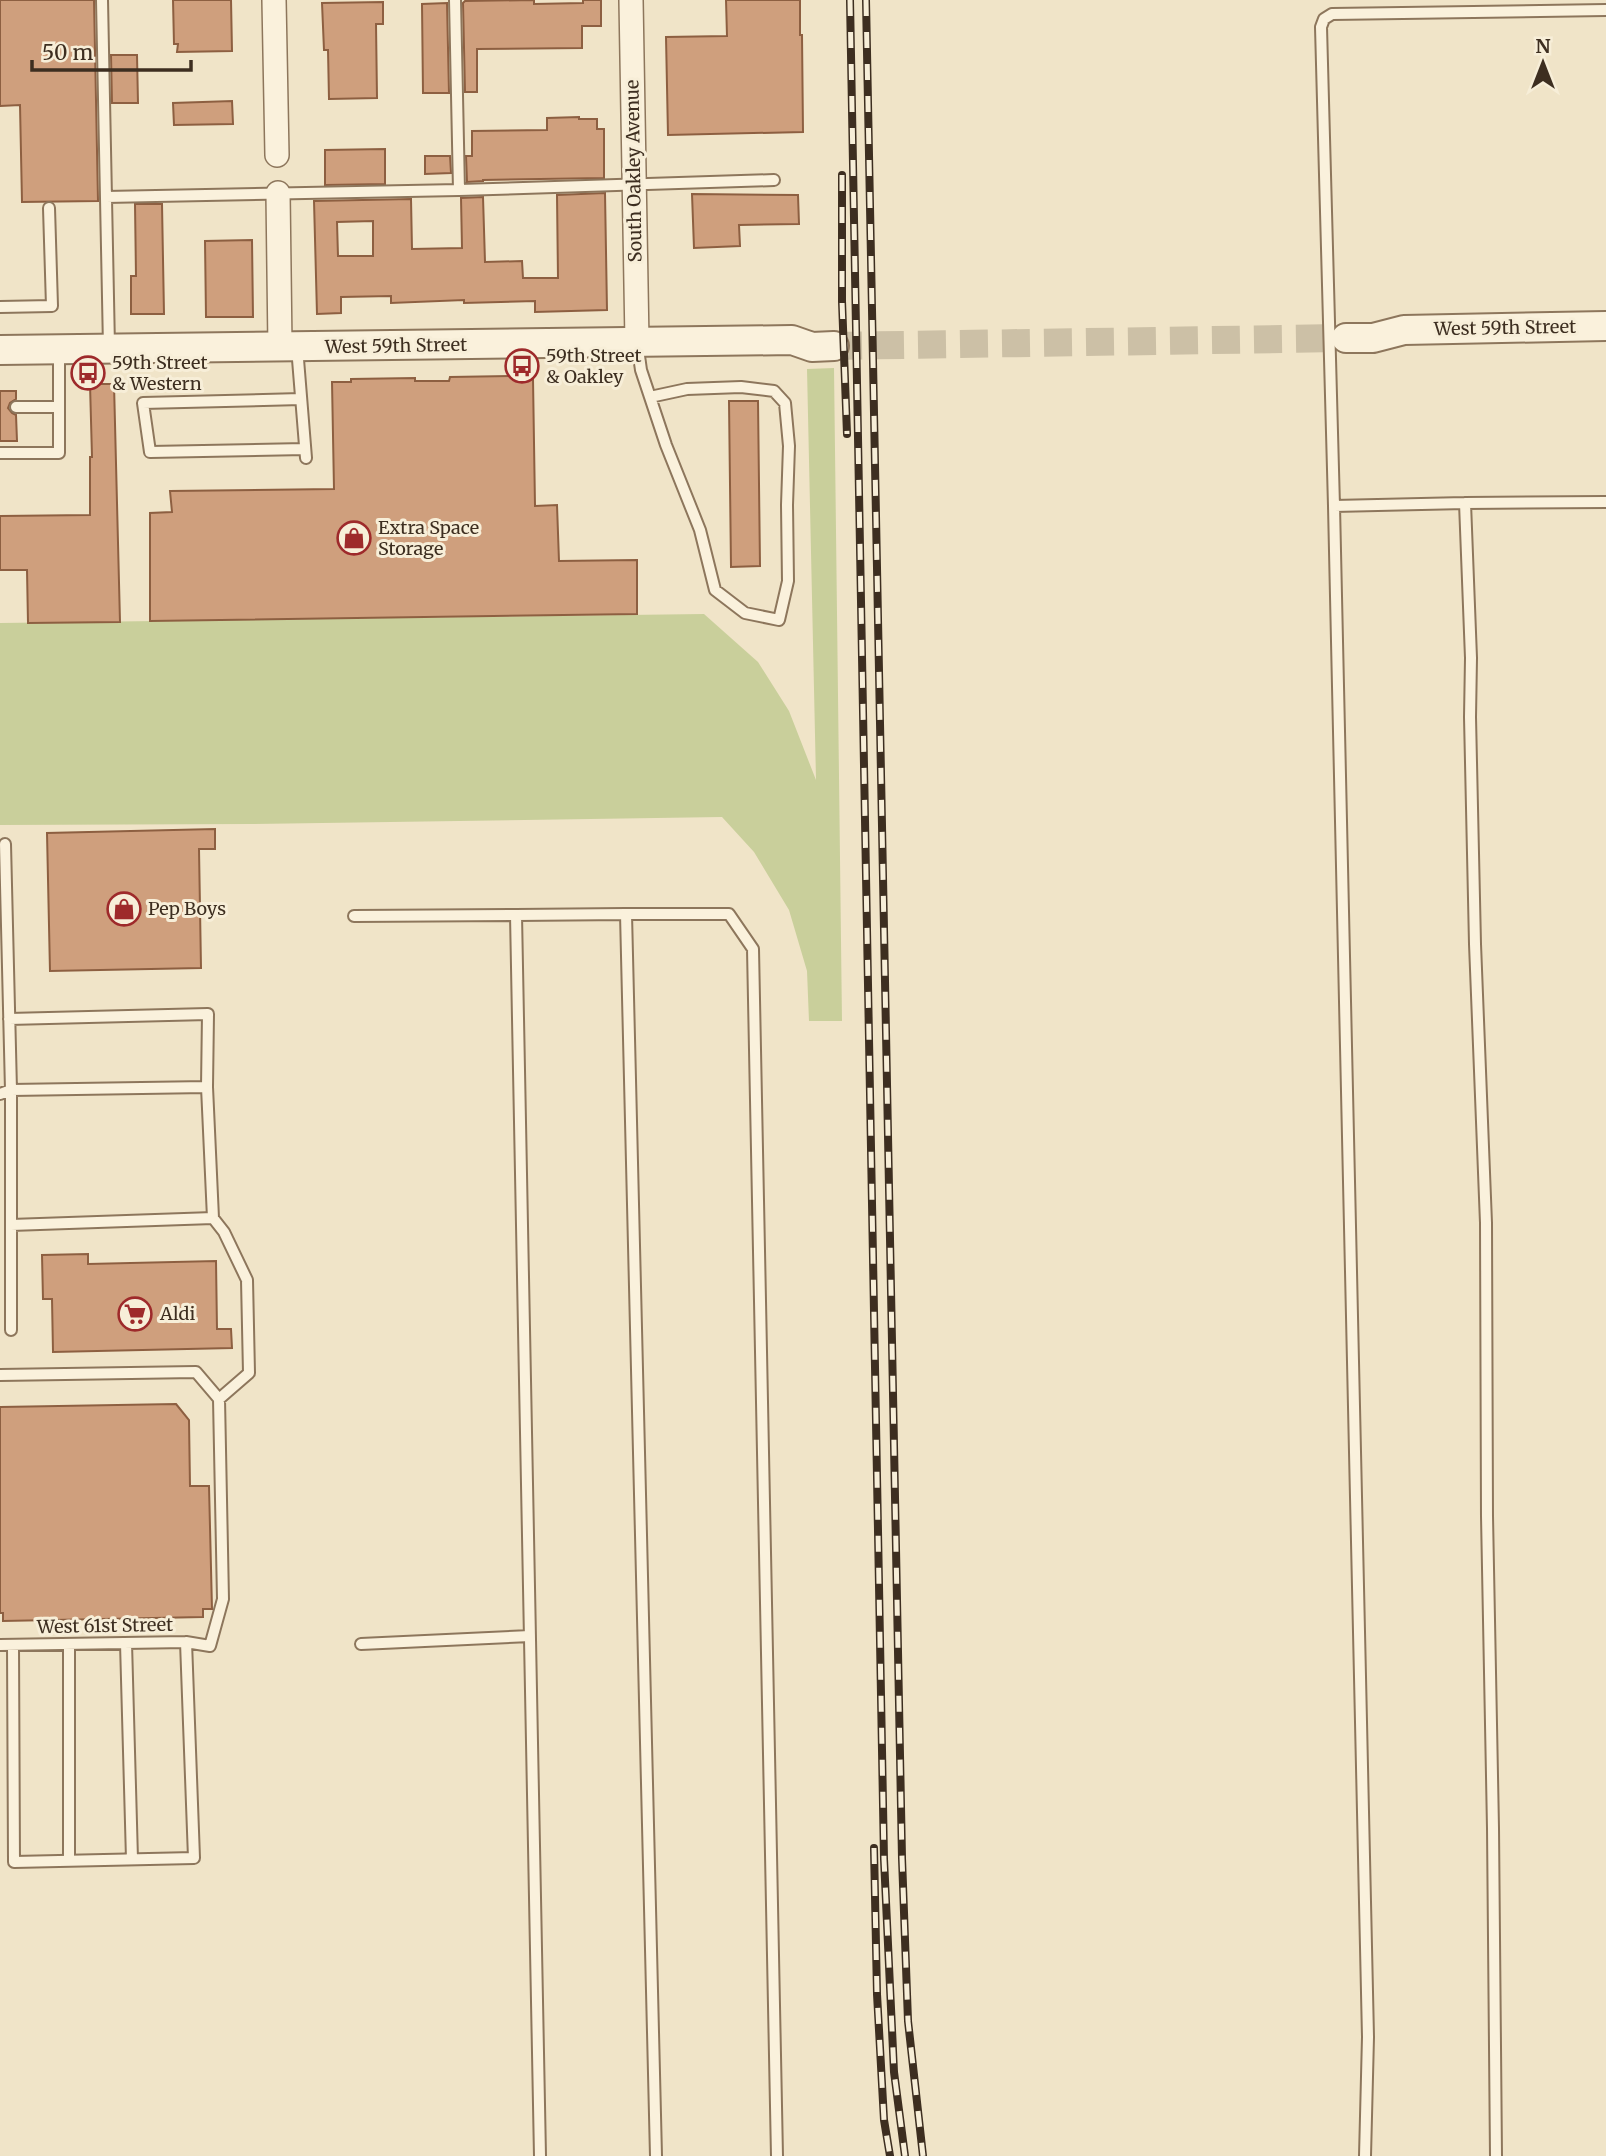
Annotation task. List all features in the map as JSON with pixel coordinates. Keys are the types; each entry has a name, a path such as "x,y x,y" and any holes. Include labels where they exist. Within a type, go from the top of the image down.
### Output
{"street":[{"path":"274,0 277,155"},
{"name":"South Oakley Avenue","path":"631,0 637,342"},
{"path":"278,193 289,347"},
{"name":"West 59th Street","path":"1345,331 1373,338 1404,330 1606,326"},
{"name":"West 59th Street","path":"0,350 792,340 812,347 833,339"}],"lane":[{"path":"102,0 110,349"},
{"path":"455,0 458,190"},
{"path":"1365,2156 1368,2023 1321,27 1324,19 1332,14 1606,10"},
{"path":"106,197 774,180"},
{"path":"0,307 52,306 49,208"},
{"path":"637,342 641,370 650,397 666,445 700,530 715,590 745,613 779,620 788,581 789,446 785,403 774,391 741,387 687,389 650,397"},
{"path":"289,347 301,399 305,454 150,452 143,403 301,399"},
{"path":"0,453 59,453 59,350"},
{"path":"16,407 59,407"},
{"path":"1334,506 1606,502"},
{"path":"1465,503 1471,658 1475,944 1486,1223 1487,1516 1496,2156"},
{"path":"5,844 11,1330"},
{"path":"626,914 656,2156"},
{"path":"354,916 729,914 753,948 777,2156"},
{"path":"516,915 540,2156"},
{"path":"0,1375 196,1372 219,1399 249,1373 247,1280 224,1232 213,1218 207,1087 208,1014 9,1019"},
{"path":"0,1084 6,1092"},
{"path":"6,1092 207,1087"},
{"path":"11,1225 213,1218"},
{"name":"West 61st Street","path":"0,1645 186,1642 210,1646 223,1599 219,1399"},
{"path":"361,1644 530,1636"},
{"path":"13,1645 14,1862 194,1858 186,1642"},
{"path":"126,1643 132,1859"},
{"path":"69,1644 69,1860"}],"green space":[{"path":"834,368 842,1021 809,1021 807,971 789,910 754,852 722,817 0,825 0,623 704,614 758,662 789,711 816,780 807,369"}],"building":[{"path":"0,0 94,0 98,201 22,202 20,105 0,106"},
{"path":"173,0 231,0 232,51 177,52 178,44 174,44"},
{"path":"534,0 534,4 601,0 601,26 582,26 582,48 477,49 477,92 465,92 463,3"},
{"path":"726,0 800,0 803,132 668,135 666,37 727,36"},
{"path":"383,2 383,24 376,24 377,98 329,99 328,50 324,50 322,3"},
{"path":"447,3 449,93 423,93 422,4"},
{"path":"111,55 137,55 138,103 112,103"},
{"path":"232,101 233,124 174,125 173,103"},
{"path":"547,118 597,119 597,129 604,129 604,178 467,182 466,156 472,156 472,131 547,130"},
{"path":"385,149 385,184 325,185 325,150"},
{"path":"425,156 450,156 451,173 425,174"},
{"path":"605,193 607,310 535,312 535,301 391,303 391,296 341,297 341,313 317,314 314,201 411,199 412,249 462,248 461,198 483,197 485,262 522,261 523,278 558,278 557,195","holes":["373,221 373,256 338,256 337,222"]},
{"path":"692,194 798,195 799,224 739,225 740,246 694,248"},
{"path":"135,204 162,204 164,314 131,314 131,276 136,276"},
{"path":"252,240 253,317 206,317 205,241"},
{"name":"Extra Space Storage","path":"515,376 515,379 533,379 535,506 557,505 559,561 637,560 637,614 150,621 150,513 172,512 170,491 334,489 332,382 415,378 415,381 449,381 450,377"},
{"path":"90,384 114,384 120,622 28,623 27,570 0,570 0,516 90,515"},
{"path":"0,391 16,391 16,399 8,408 16,415 17,441 0,441"},
{"path":"729,401 758,401 760,566 731,567"},
{"name":"Pep Boys","path":"215,829 215,849 199,849 201,968 50,971 47,833"},
{"name":"Aldi","path":"88,1254 88,1264 216,1261 217,1329 231,1329 232,1348 53,1352 52,1299 43,1299 42,1255"},
{"path":"176,1404 189,1420 190,1486 209,1486 212,1609 203,1609 203,1617 3,1621 3,1613 0,1613 0,1407"}],"tunnel":[{"path":"834,346 1346,338"}],"railway":[{"path":"850,0 884,1859 894,2072 905,2156"},
{"path":"866,0 902,1858 908,2021 923,2156"},
{"path":"842,175 842,301 847,434"},
{"path":"874,1848 877,1994 884,2120 890,2156"}],"place":[{"name":"59th Street & Oakley","path":"522,366"},
{"name":"59th Street & Western","path":"88,373"},
{"name":"Extra Space Storage","path":"354,538"},
{"name":"Pep Boys","path":"124,909"},
{"name":"Aldi","path":"135,1314"}]}
